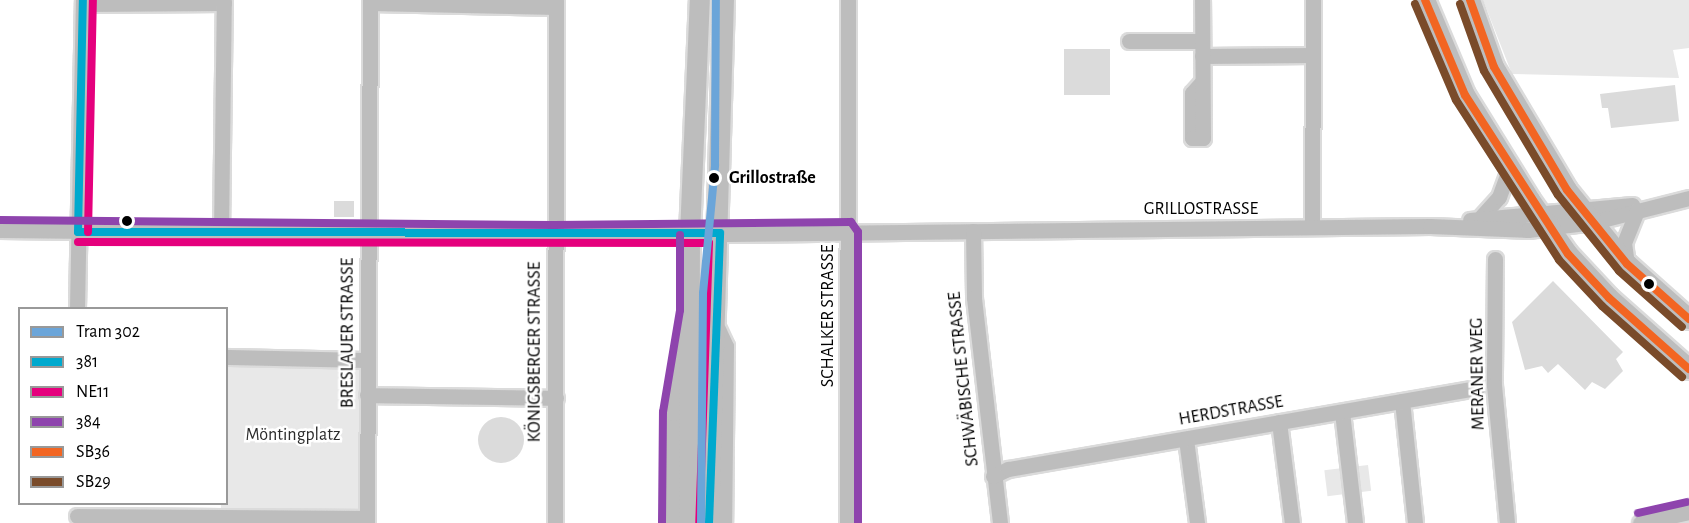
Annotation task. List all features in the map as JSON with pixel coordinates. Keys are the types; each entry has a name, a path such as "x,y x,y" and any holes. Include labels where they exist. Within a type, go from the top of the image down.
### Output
{"main road":[{"path":"689,523 690,235 700,0"},
{"path":"710,523 711,392 718,329 724,0"},
{"path":"1425,0 1465,95 1509,170 1546,222 1609,298 1689,369"},
{"path":"1470,0 1494,66 1546,160 1627,264 1689,319"}],"street":[{"name":"SCHALKER STRASSE","path":"847,523 848,0"},
{"path":"1201,83 1202,0"},
{"path":"1312,227 1313,0"},
{"path":"77,307 83,2 224,1 221,233"},
{"path":"370,1 556,3"},
{"name":"BRESLAUER STRASSE","path":"367,520 370,1"},
{"name":"KÖNIGSBERGER STRASSE","path":"555,523 556,3"},
{"path":"1129,41 1202,49 1313,55"},
{"path":"1480,218 1499,197 1509,170"},
{"name":"GRILLOSTRASSE","path":"0,230 554,236 1430,226 1546,222 1683,200"},
{"name":"GRILLOSTRASSE","path":"1588,216 1637,211 1683,200"},
{"path":"1627,264 1624,243 1637,211"},
{"name":"GRILLOSTRASSE","path":"1430,226 1480,218 1546,222"},
{"name":"SCHWÄBISCHE STRASSE","path":"973,231 974,298 1000,523"},
{"name":"MERANER WEG","path":"1495,259 1494,385 1504,522"},
{"path":"672,523 673,413 691,311"},
{"path":"718,329 726,346 724,523"},
{"path":"228,357 368,360"},
{"name":"HERDSTRASSE","path":"993,476 1008,469 1477,388"},
{"path":"367,395 556,398"},
{"path":"1402,401 1415,523"},
{"path":"1342,412 1355,523"},
{"path":"1279,422 1292,523"},
{"path":"1186,439 1197,523"},
{"path":"78,514 214,510 367,520"},
{"path":"1640,523 1689,512"}],"green space":[{"path":"1483,0 1689,0 1689,48 1673,50 1679,78 1512,74"},
{"name":"Möntingplatz","path":"228,365 360,366 361,512 221,511 221,505 228,505"},
{"path":"1368,465 1371,491 1327,496 1324,470"}],"building":[{"path":"1064,49 1110,49 1110,95 1064,95"},
{"path":"1675,85 1679,121 1611,128 1608,108 1602,108 1600,94"},
{"path":"334,201 354,201 354,217 334,217"},
{"path":"1553,281 1623,352 1616,359 1623,371 1605,389 1592,382 1585,390 1558,364 1548,373 1542,366 1525,370 1512,322"},
{"path":"501,417 517,424 524,440 517,456 501,463 485,456 478,440 485,424"}],"tram line":[{"name":"302","path":"701,523 703,293 715,165 716,0"}],"transit line":[{"name":"381","path":"78,232 83,0"},
{"name":"NE11","path":"88,232 93,0"},
{"name":"SB36","path":"1425,0 1465,95 1568,254 1609,298 1689,369"},
{"name":"SB36","path":"1470,0 1494,67 1567,190 1627,264 1689,319"},
{"name":"SB29","path":"1415,4 1456,100 1559,260 1602,306 1682,377"},
{"name":"SB29","path":"1460,4 1484,71 1558,195 1619,271 1682,327"},
{"name":"384","path":"0,220 554,225 851,222 858,232 858,523"},
{"name":"381","path":"78,232 720,233"},
{"name":"381","path":"709,523 720,233"},
{"name":"384","path":"662,523 663,412 680,310 680,235"},
{"name":"NE11","path":"78,242 709,243 699,523"},
{"name":"384","path":"1638,513 1687,502"}],"place":[{"name":"Grillostraße","path":"714,178"}]}
